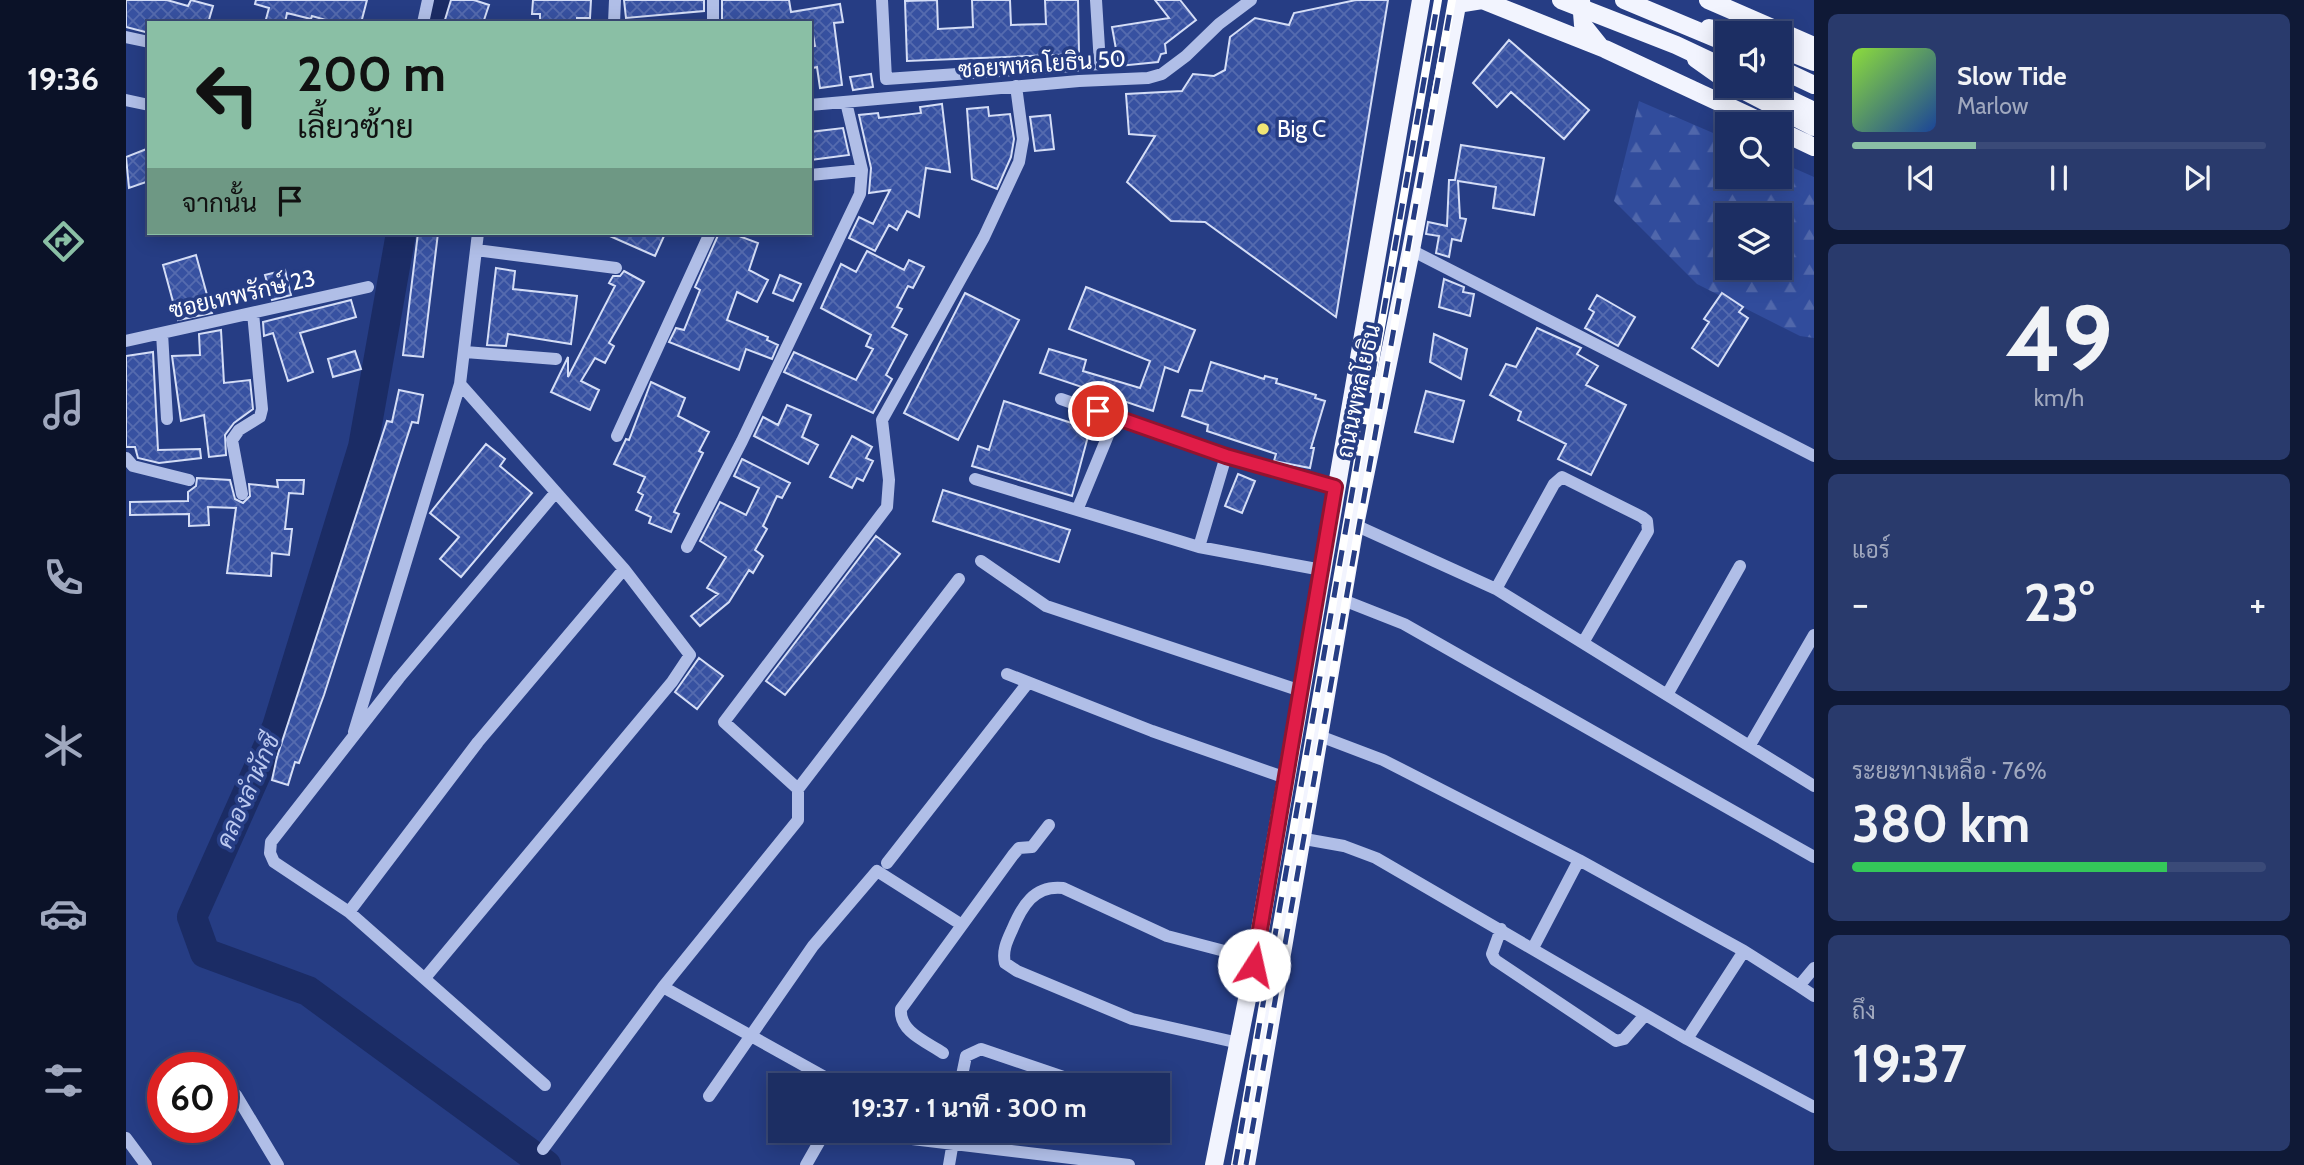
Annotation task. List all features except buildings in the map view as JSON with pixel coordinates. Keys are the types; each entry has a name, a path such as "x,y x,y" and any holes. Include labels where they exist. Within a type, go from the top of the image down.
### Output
{"main road":[{"name":"ถนนพหลโยธิน","path":"1214,1165 1254,962 1421,0"},
{"path":"1562,0 1715,63"},
{"path":"1581,0 1583,25 1590,37 1605,49"},
{"path":"1624,0 1685,23 1715,38"},
{"path":"1708,0 1814,46"},
{"path":"1457,2 1482,1 1605,49 1740,112"},
{"name":"ถนนพหลโยธิน","path":"1246,1165 1299,838 1355,525 1411,250 1457,2"},
{"path":"1752,18 1757,21"},
{"path":"1685,23 1715,29"},
{"path":"1792,42 1814,56"},
{"path":"1676,45 1715,73"},
{"path":"1792,53 1814,62"},
{"path":"1792,75 1814,85"},
{"path":"1758,98 1814,127"},
{"path":"1787,98 1814,111"},
{"path":"1792,137 1814,147"},
{"path":"1254,962 1279,965"}],"street":[{"path":"423,21 428,0"},
{"path":"614,21 615,0"},
{"path":"713,0 713,21"},
{"path":"882,0 887,79 1100,64 1096,0"},
{"name":"ซอยพหลโยธิน 50","path":"812,105 1017,86 1148,78 1162,74 1251,0"},
{"path":"126,37 147,42"},
{"path":"543,1149 663,988 796,824 800,815 797,789 724,722 887,507 889,480 883,420 984,237 1019,162 1023,139 1017,86"},
{"path":"126,100 147,105"},
{"path":"687,547 743,442 860,194 862,170 846,102"},
{"path":"812,175 862,170"},
{"path":"352,739 460,384 478,235"},
{"path":"617,436 709,235"},
{"path":"476,250 616,268"},
{"path":"1411,250 1814,456"},
{"name":"ซอยเทพรักษ์ 23","path":"126,341 368,287"},
{"path":"242,494 232,440 239,430 260,416 262,409 253,313"},
{"path":"162,334 167,419"},
{"path":"465,352 556,359"},
{"path":"425,978 689,659 689,652 624,569 460,384"},
{"path":"1061,399 1226,456 1335,487"},
{"path":"1078,508 1116,416"},
{"path":"1199,547 1226,456"},
{"path":"126,458 133,466 189,481"},
{"path":"1496,589 1553,484 1562,477 1642,517 1647,520 1648,531 1584,641"},
{"path":"975,479 1078,508 1199,547 1322,570"},
{"path":"545,1085 349,912 274,862 270,853 271,842 352,739 555,492"},
{"path":"1355,525 1496,589 1668,693 1814,786"},
{"path":"981,561 1046,606 1301,691"},
{"path":"1668,693 1740,566"},
{"path":"349,912 478,742 624,569"},
{"path":"797,789 959,579"},
{"path":"1343,600 1404,624 1814,857"},
{"path":"1750,745 1814,635"},
{"path":"1007,674 1027,684 1286,778"},
{"path":"887,863 1027,684"},
{"path":"1317,735 1383,760 1579,860 1744,951 1814,996"},
{"path":"943,1052 910,1032 900,1017 901,1010 1013,855 1019,848 1032,847 1049,825"},
{"path":"1299,838 1343,846 1376,858 1644,1015 1814,1107"},
{"path":"1533,948 1579,860"},
{"path":"709,1096 813,946 877,871 962,925"},
{"path":"1239,1043 1132,1018 1017,971 1005,963 1004,951 1025,903 1037,892 1051,887 1063,888 1167,936 1254,962"},
{"path":"1501,929 1492,954 1495,960 1616,1041 1624,1039 1644,1015"},
{"path":"1687,1039 1744,951"},
{"path":"1799,986 1814,968"},
{"path":"663,988 817,1073"},
{"path":"962,1073 966,1056 981,1049 1052,1073"},
{"path":"238,1098 278,1165"},
{"path":"126,1138 146,1165"},
{"path":"806,1165 819,1143"},
{"path":"938,1143 1122,1164"},
{"path":"949,1165 953,1145"}],"green space":[{"path":"1639,101 1715,134 1715,189 1792,189 1792,167 1814,177 1814,338 1800,336 1697,284 1614,201"}],"waterway":[{"name":"คลองลำผักชี","path":"435,21 439,0"},
{"name":"คลองลำผักชี","path":"401,235 363,447 277,727 192,917 205,953 308,991 546,1165"}],"railway":[{"path":"1235,1165 1438,0"},
{"path":"1246,1165 1452,0"}],"place":[{"name":"Big C","path":"1263,129"}],"route":[{"path":"1098,411 1226,456 1335,487 1254,965"}]}
